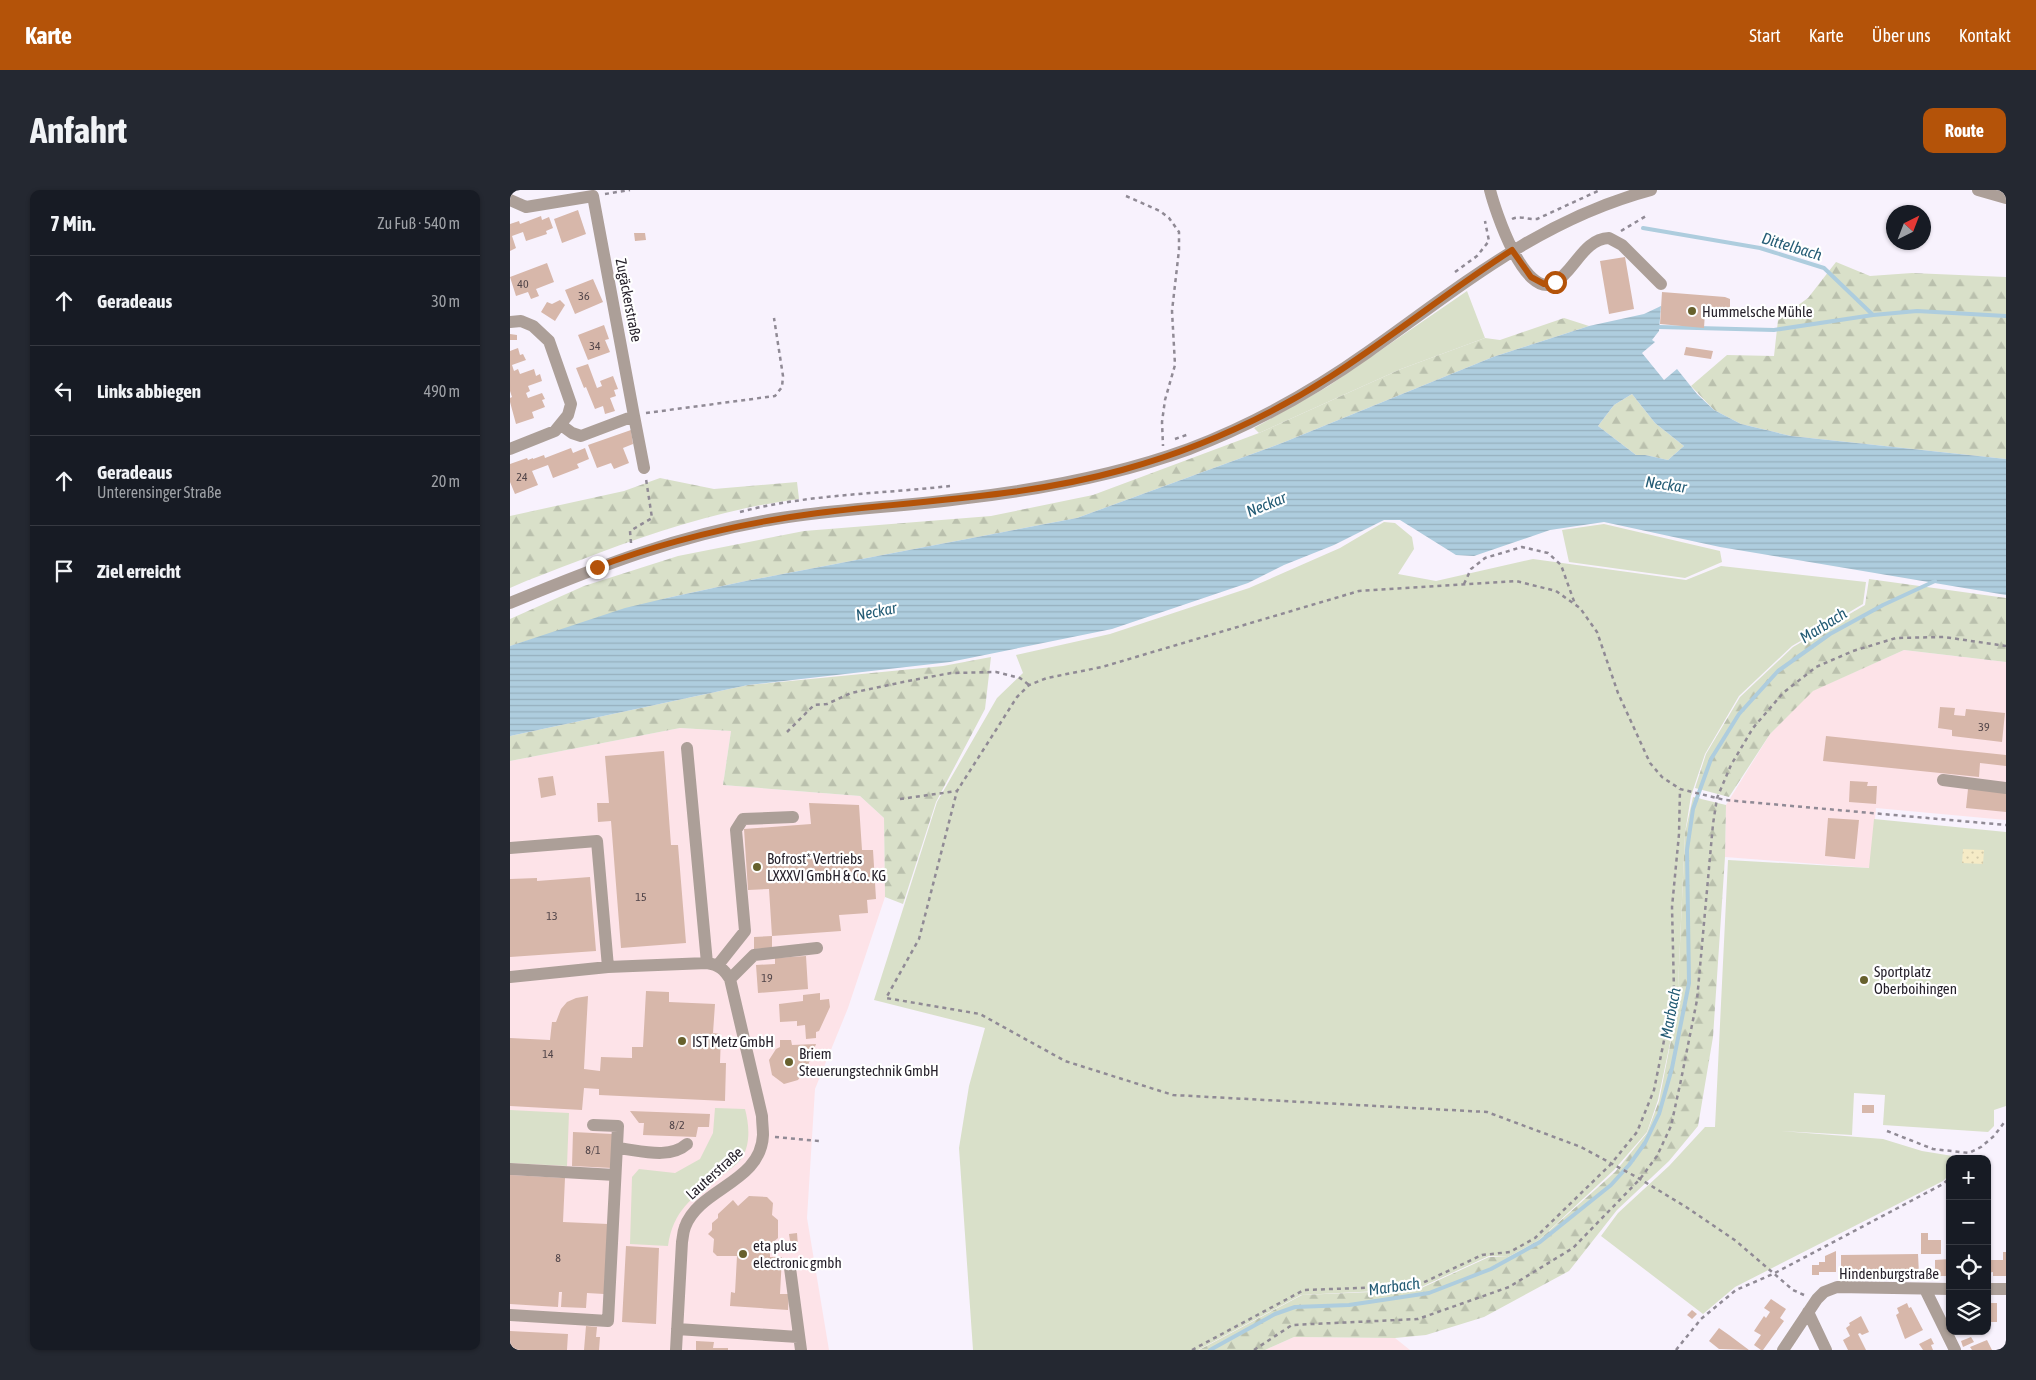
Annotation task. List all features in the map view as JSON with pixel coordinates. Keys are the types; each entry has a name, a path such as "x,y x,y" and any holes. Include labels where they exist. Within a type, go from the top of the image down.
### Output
{"street":[{"path":"1490,190 1512,250 1531,277 1544,284 1550,284 1560,278 1596,240 1609,238 1622,245 1661,284"},
{"path":"510,603 629,547 684,538 752,523 822,512 1029,490 1097,476 1164,457 1212,440 1306,392 1367,353 1512,250 1594,208 1651,190"},
{"path":"1978,190 2006,198"},
{"path":"510,200 526,207 593,196"},
{"name":"Zugäckerstraße","path":"593,196 644,468"},
{"path":"510,322 521,321 533,326 549,341 571,404 568,416 555,431 510,449"},
{"path":"561,425 572,433 581,436 634,416"},
{"path":"687,748 713,964"},
{"path":"1943,780 2006,788"},
{"path":"510,977 608,968 713,964 745,931 736,830 744,819 794,817"},
{"path":"510,848 597,841 608,968"},
{"path":"730,979 754,955 817,948"},
{"name":"Lauterstraße","path":"676,1350 682,1242 685,1226 699,1207 747,1170 756,1158 763,1136 762,1116 730,979 725,970 713,964"},
{"path":"510,1316 608,1321 618,1126 593,1125"},
{"path":"617,1148 666,1153 680,1150 686,1144"},
{"path":"510,1169 615,1175"},
{"path":"790,1268 801,1350"},
{"name":"Hindenburgstraße","path":"1783,1350 1817,1299 1824,1292 1837,1288 1946,1289"},
{"path":"1925,1289 1954,1350"},
{"path":"1991,1289 2006,1289"},
{"path":"1808,1312 1826,1350"},
{"path":"677,1329 798,1337"}],"path":[{"path":"593,196 630,190"},
{"path":"1518,216 1532,219 1538,218 1600,190"},
{"path":"1126,196 1160,210 1169,218 1179,232 1179,250 1172,311 1175,365 1165,400 1162,422 1164,457"},
{"path":"1609,238 1646,216"},
{"path":"1449,277 1476,256 1489,241 1488,231"},
{"path":"634,416 648,412 775,396 782,387 783,376 774,318"},
{"path":"1162,444 1195,432"},
{"path":"629,547 630,531 652,518 644,468"},
{"path":"732,514 760,506 831,496 952,486"},
{"path":"1464,584 1471,570 1485,558 1522,547 1548,554 1560,565 1576,605"},
{"path":"1817,1299 1793,1290 1736,1241 1686,1207 1632,1175 1581,1147 1487,1112 1173,1095 1065,1061 980,1014 886,998 920,938 957,791 1017,697 1029,685 1047,678 1110,665 1359,591 1516,581 1556,591 1580,608 1597,632 1618,693 1650,763 1662,777 1680,788 1717,798 2006,825"},
{"path":"1254,1350 1292,1325 1418,1319 1509,1287 1573,1248 1640,1180 1656,1156 1671,1126 1697,1000 1717,798 1731,765 1753,728 1783,693 1816,667 1853,651 1896,638 1944,637 2006,646"},
{"path":"787,732 814,705 827,704 851,693 908,681 951,673 996,672 1020,678 1029,685"},
{"path":"1192,1350 1304,1290 1416,1286 1482,1255 1510,1252 1535,1238 1612,1164 1637,1132 1654,1090 1674,990 1672,908 1679,834 1680,788"},
{"path":"900,799 957,791"},
{"path":"1887,1131 1933,1149 1969,1153 1981,1147 1994,1136 2006,1120"},
{"path":"763,1136 819,1141"},
{"path":"1676,1350 1701,1319 1736,1290 1773,1274 1946,1181"}],"shaded area":[{"path":"1904,650 2006,662 2006,820 1876,808 1870,868 1725,857 1726,805 1770,734 1812,691"},
{"path":"680,728 731,731 723,785 860,796 884,818 885,897 848,1008 815,1089 807,1218 829,1350 510,1350 510,761"},
{"path":"1294,1337 1395,1338 1410,1350 1265,1350"}],"green space":[{"path":"1836,262 1870,276 1912,273 2006,277 2006,459 1791,436 1741,424 1714,410 1691,386 1727,355 1774,356 1778,320 1808,298"},
{"path":"1467,291 1485,338 1401,369 1259,433 1254,428 1327,387"},
{"path":"1564,318 1589,326 1493,357 1282,443 1077,518 741,582 667,598 510,646 510,619 584,586 678,556 804,531 991,516 1093,495 1259,433 1401,369 1485,338 1500,340"},
{"path":"1632,394 1655,423 1684,446 1668,460 1636,455 1598,426 1614,405"},
{"path":"660,478 714,489 797,482 799,499 742,509 687,523 605,551 510,588 510,516 624,491"},
{"path":"1384,522 1395,523 1412,537 1414,549 1398,574 1436,581 1533,559 1686,580 1721,566 1866,582 1863,604 1792,646 1739,696 1705,754 1691,796 1685,833 1677,1010 1658,1100 1647,1132 1614,1170 1539,1240 1508,1257 1489,1256 1417,1289 1301,1295 1198,1350 973,1350 959,1148 969,1086 985,1028 874,1000 937,802 997,698 1023,673 1016,655 1110,634 1249,588 1340,548"},
{"path":"1604,524 1720,551 1722,562 1685,578 1569,562 1562,530"},
{"path":"1869,579 2006,598 2006,662 1904,650 1813,691 1770,734 1729,797 1695,788 1706,754 1740,697 1793,647 1865,605"},
{"path":"991,657 985,709 936,802 903,904 885,897 884,818 860,796 723,785 731,731 680,728 510,761 510,736 748,685 943,666"},
{"path":"1693,797 1726,805 1725,857 1713,1037 1698,1126 1669,1161 1617,1210 1569,1271 1484,1317 1426,1335 1395,1338 1294,1337 1265,1350 1199,1350 1302,1295 1417,1290 1489,1257 1508,1257 1539,1240 1615,1172 1647,1133 1659,1101 1677,1010 1685,833"},
{"name":"Sportplatz Oberboihingen","path":"1874,819 2006,832 2006,1106 1994,1110 1994,1126 1988,1132 1883,1125 1885,1095 1854,1093 1852,1135 1781,1131 1883,1139 1922,1151 1947,1155 1946,1178 1735,1287 1703,1314 1601,1236 1618,1213 1669,1166 1705,1127 1715,1127 1728,860 1869,868"},
{"path":"715,1108 745,1109 748,1134 747,1146 742,1158 685,1206 674,1223 668,1246 630,1244 632,1177 639,1169 675,1173 700,1159 713,1133"},
{"path":"510,1110 569,1113 567,1166 510,1163"}],"sand":[{"path":"1963,849 1984,850 1983,864 1962,863"}],"water":[{"name":"Neckar","path":"1661,306 1659,331 1652,340 1655,342 1642,353 1664,380 1677,369 1697,394 1714,410 1741,424 1791,436 2006,459 2006,595 1720,547 1604,522 1550,530 1474,556 1456,555 1400,520 1384,520 1334,545 1284,565 1248,583 1112,629 950,662 748,685 510,736 510,646 625,608 667,598 741,582 1077,518 1282,443 1493,357 1589,326 1644,314","holes":["1632,394 1655,423 1684,446 1668,460 1636,455 1598,426 1614,405"]}],"building":[{"path":"578,210 586,234 562,243 554,219"},
{"path":"541,216 542,220 549,217 553,228 546,231 547,234 526,241 523,232 512,236 516,248 510,251 510,224 519,221 520,224"},
{"path":"634,233 645,233 646,240 635,241"},
{"path":"1625,257 1634,309 1609,314 1600,261"},
{"path":"547,263 554,282 536,289 539,296 531,299 528,292 516,296 510,277"},
{"path":"593,279 603,302 575,314 565,290"},
{"name":"Hummelsche Mühle","path":"1662,292 1725,297 1730,299 1730,310 1724,309 1724,314 1705,312 1704,328 1660,324"},
{"path":"560,300 565,305 555,321 541,312 547,302 552,304"},
{"path":"604,325 609,339 605,340 610,352 588,360 578,335"},
{"path":"510,334 517,335 517,340 510,340"},
{"path":"1686,347 1713,351 1711,359 1684,355"},
{"path":"518,348 520,355 523,354 526,360 512,365 514,371 518,369 520,374 534,369 536,376 540,374 542,381 528,386 530,391 526,393 528,398 542,393 545,399 542,400 545,407 532,412 534,418 516,424 510,402 512,397 510,391 510,351"},
{"path":"588,364 597,388 602,386 600,381 613,376 618,389 614,390 616,396 610,398 615,411 605,414 603,406 595,409 576,368"},
{"path":"631,430 633,444 623,448 629,463 614,469 611,463 597,468 588,445"},
{"path":"571,448 573,453 585,448 589,459 577,464 579,468 553,478 548,465 532,471 538,485 515,494 510,482 510,464 544,455 545,458"},
{"path":"1940,707 1955,708 1954,715 1965,716 1966,709 2005,713 2002,742 1952,736 1952,730 1938,728"},
{"path":"1826,736 2006,755 2006,766 1980,763 1979,777 1823,761"},
{"path":"664,751 671,845 678,845 686,943 621,948 611,821 598,822 597,803 609,803 605,756"},
{"path":"553,776 556,795 541,798 538,778"},
{"path":"1850,781 1868,782 1867,786 1877,786 1876,804 1849,802"},
{"path":"1968,789 2006,792 2006,812 1966,808"},
{"path":"809,803 859,805 862,850 873,850 876,899 867,900 868,913 839,915 841,931 772,936 769,889 748,890 744,829 811,824"},
{"path":"1828,818 1859,820 1855,859 1825,856"},
{"path":"590,877 596,951 510,957 510,879 537,878 537,881"},
{"path":"772,936 772,948 754,949 754,937"},
{"path":"806,956 808,989 758,993 756,965 775,964 775,958"},
{"path":"646,991 669,992 669,1002 715,1004 713,1033 721,1034 720,1063 726,1063 725,1101 599,1095 599,1089 584,1088 582,1110 510,1106 510,1038 550,1040 552,1022 556,1022 561,1009 567,1002 588,996 584,1069 600,1071 601,1057 632,1058 632,1047 643,1047"},
{"path":"820,993 820,1000 829,999 830,1007 819,1031 816,1032 816,1038 806,1039 805,1025 797,1026 797,1021 780,1022 779,1004 803,1001 803,995"},
{"name":"Briem Steuerungstechnik GmbH","path":"780,1040 791,1040 792,1045 816,1044 808,1065 798,1080 784,1084 772,1075 769,1060 776,1049 780,1047"},
{"path":"1862,1105 1874,1105 1874,1113 1862,1113"},
{"path":"630,1111 710,1114 709,1127 698,1127 696,1137 643,1135 644,1123 639,1123"},
{"path":"573,1132 613,1134 612,1168 572,1166"},
{"path":"510,1175 565,1178 563,1222 608,1224 604,1294 587,1293 586,1308 561,1307 562,1292 559,1292 558,1307 510,1304"},
{"name":"eta plus electronic gmbh","path":"749,1196 767,1197 773,1203 772,1215 778,1220 778,1238 770,1245 770,1257 782,1257 780,1294 789,1294 788,1310 730,1306 731,1292 735,1293 737,1256 717,1256 713,1252 714,1239 708,1234 712,1230 712,1223 718,1218 718,1214 733,1200 738,1206"},
{"path":"797,1233 798,1246 791,1247 789,1234"},
{"path":"1921,1233 1928,1233 1928,1240 1941,1240 1941,1254 1921,1254"},
{"path":"626,1246 659,1248 656,1324 622,1322"},
{"path":"1836,1251 1836,1272 1819,1272 1819,1275 1812,1275 1812,1265 1819,1265 1819,1262 1825,1262 1825,1256"},
{"path":"2003,1252 2006,1252 2006,1276 1993,1276 1993,1272 1991,1272 1991,1260 2003,1260"},
{"path":"1918,1254 1919,1274 1886,1275 1886,1270 1873,1270 1873,1277 1841,1277 1841,1255"},
{"path":"1946,1259 1946,1276 1935,1276 1935,1260"},
{"path":"1771,1299 1786,1309 1780,1318 1784,1321 1763,1350 1761,1350 1754,1345 1761,1335 1754,1331 1764,1316 1766,1318 1770,1312 1764,1308"},
{"path":"1907,1303 1923,1330 1905,1339 1896,1315 1899,1313 1897,1308"},
{"path":"1991,1303 1997,1303 1997,1322 1991,1322"},
{"path":"1692,1310 1697,1314 1692,1319 1687,1315"},
{"path":"1861,1316 1869,1332 1862,1335 1858,1334 1866,1350 1848,1350 1843,1340 1850,1336 1846,1328 1850,1325 1849,1323"},
{"path":"586,1326 597,1327 596,1337 600,1337 599,1350 584,1350"},
{"path":"1719,1328 1749,1350 1719,1349 1709,1341"},
{"path":"510,1331 568,1334 567,1350 510,1350"},
{"path":"1971,1337 1974,1342 1963,1347 1961,1341"},
{"path":"1931,1338 1934,1344 1931,1345 1933,1350 1923,1350 1919,1344"},
{"path":"1987,1340 1992,1350 1972,1350 1970,1347"},
{"path":"696,1341 714,1342 713,1348 728,1348 728,1350 696,1350"}],"waterway":[{"name":"Dittelbach","path":"1643,228 1760,248 1824,268 1873,315"},
{"path":"1659,327 1774,330 1873,315 1917,311 2006,316"},
{"name":"Marbach","path":"1210,1350 1275,1314 1295,1307 1349,1305 1429,1293 1491,1269 1540,1242 1611,1185 1645,1143 1659,1114 1672,1068 1689,983 1687,850 1693,809 1711,759 1739,714 1778,671 1830,634 1883,605 1935,581"}],"place":[{"name":"Hummelsche Mühle","path":"1692,311"},
{"name":"Bofrost* Vertriebs LXXXVI GmbH & Co. KG","path":"757,867"},
{"name":"Sportplatz Oberboihingen","path":"1864,980"},
{"name":"IST Metz GmbH","path":"682,1041"},
{"name":"Briem Steuerungstechnik GmbH","path":"789,1062"},
{"name":"eta plus electronic gmbh","path":"743,1254"}],"route":[{"path":"597,567 646,549 730,527 822,512 1005,494 1052,486 1144,464 1212,440 1291,400 1367,353 1468,279 1512,250 1523,268 1537,282 1550,284 1555,282"}]}
